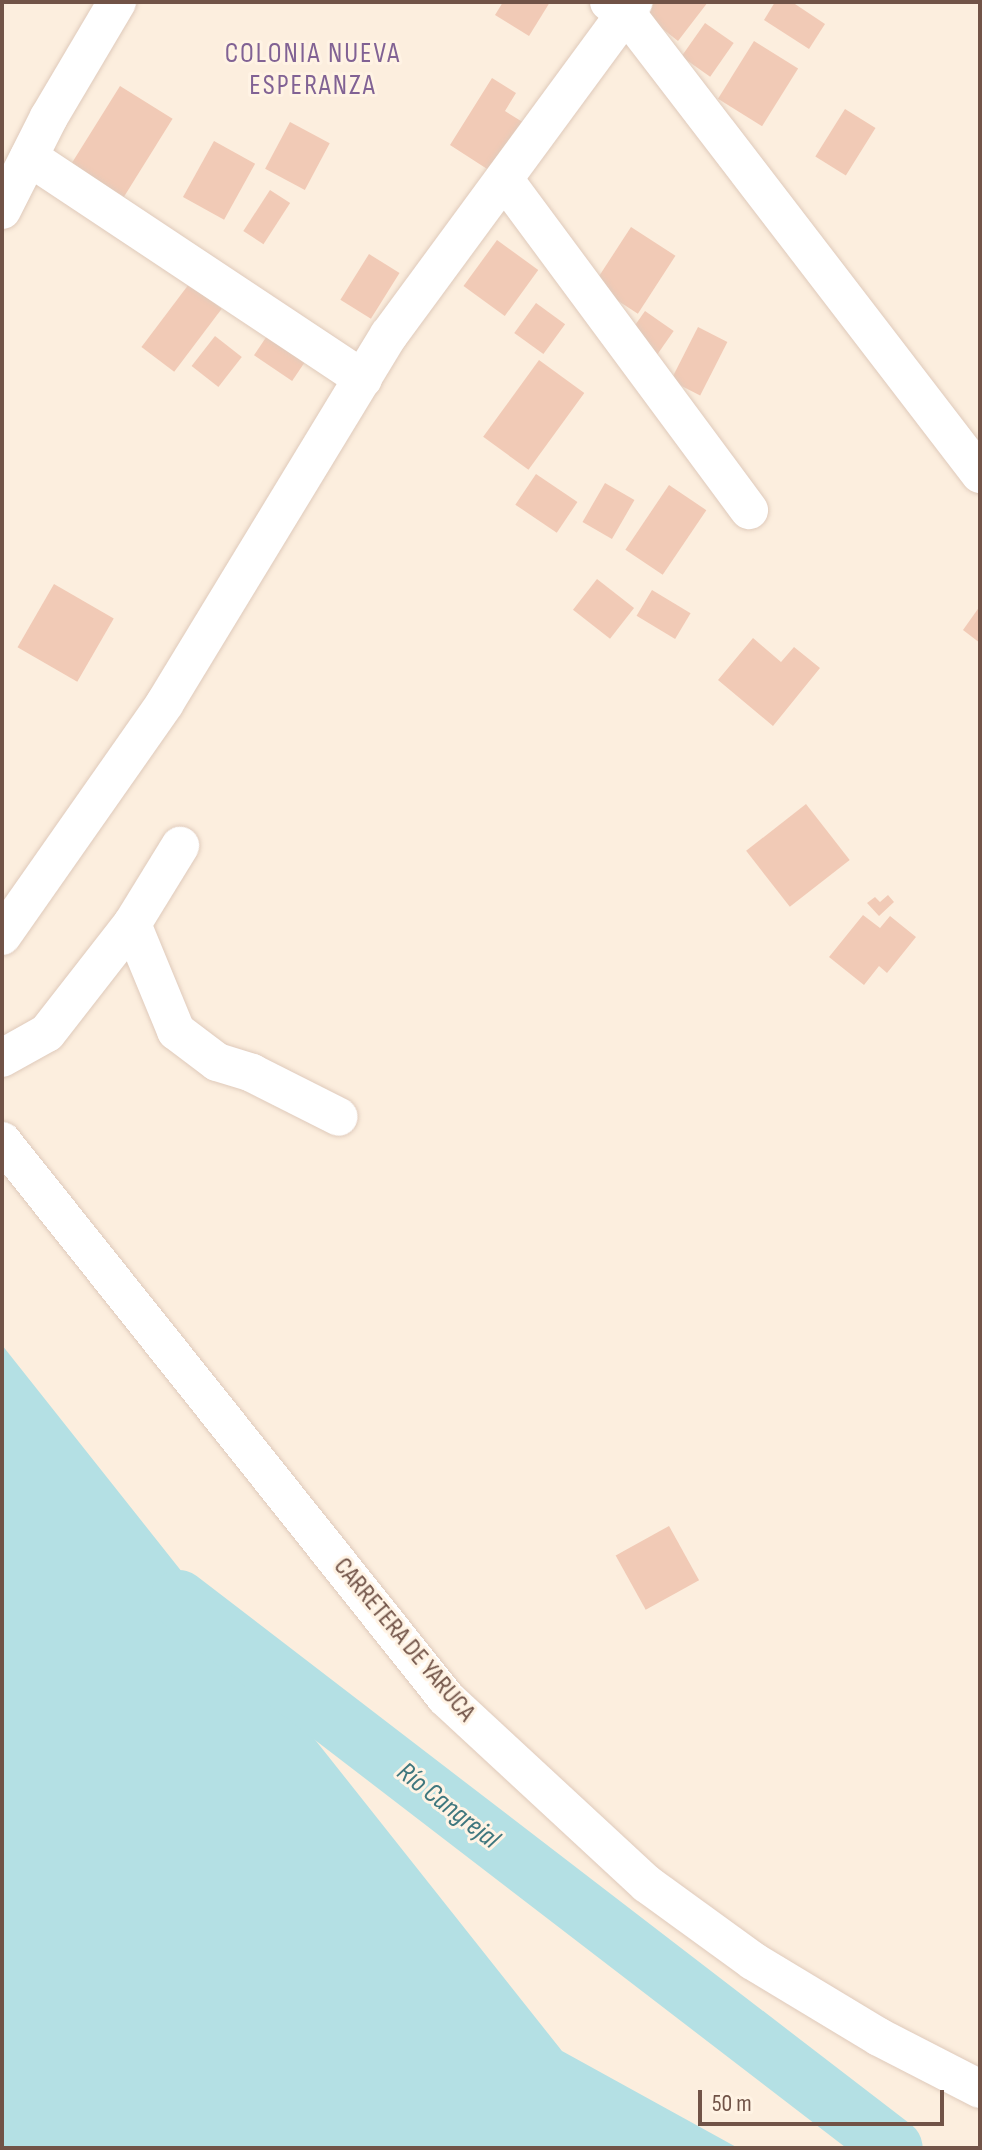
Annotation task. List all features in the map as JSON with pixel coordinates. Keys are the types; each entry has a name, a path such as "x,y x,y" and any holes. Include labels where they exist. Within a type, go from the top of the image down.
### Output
{"street":[{"path":"2,210 117,2"},
{"path":"2,936 165,703 389,335 504,179 623,6 980,474"},
{"path":"29,157 363,379"},
{"path":"504,179 749,510"},
{"path":"2,1058 47,1033 132,924 180,846"},
{"path":"132,924 176,1031 217,1062 252,1073 339,1117"},
{"name":"CARRETERA DE YARUCA","path":"2,1141 446,1698 647,1884 753,1961 879,2037 980,2089"}],"water":[{"path":"2,1345 562,2051 738,2148 2,2148"}],"building":[{"path":"503,2 550,2 529,36 495,15"},
{"path":"655,2 708,2 678,41 645,15"},
{"path":"775,2 792,2 825,24 809,49 764,20"},
{"path":"705,23 734,43 710,77 681,57"},
{"path":"754,41 798,69 762,126 718,99"},
{"path":"492,78 516,93 505,111 529,126 498,176 450,145"},
{"path":"120,86 173,119 124,197 71,164"},
{"path":"845,109 876,128 846,176 815,156"},
{"path":"290,122 330,143 305,190 265,169"},
{"path":"214,141 255,164 224,220 183,197"},
{"path":"270,190 290,203 263,244 243,231"},
{"path":"631,227 675,256 638,314 593,285"},
{"path":"497,240 538,270 505,316 463,286"},
{"path":"369,254 400,273 371,319 340,300"},
{"path":"189,284 222,309 174,372 141,347"},
{"path":"536,303 565,324 543,354 514,333"},
{"path":"645,311 674,331 654,360 625,340"},
{"path":"273,327 311,353 292,381 254,355"},
{"path":"698,327 727,342 700,395 671,380"},
{"path":"215,336 242,357 218,387 192,366"},
{"path":"539,360 584,393 528,470 483,437"},
{"path":"536,474 577,502 557,533 515,505"},
{"path":"605,483 634,500 612,539 582,522"},
{"path":"669,485 706,510 663,575 625,550"},
{"path":"597,579 634,608 610,639 573,610"},
{"path":"54,584 114,618 77,682 18,647"},
{"path":"652,590 691,613 675,639 637,616"},
{"path":"980,606 980,643 963,630"},
{"path":"753,638 781,662 794,647 820,668 773,726 718,680"},
{"path":"806,804 850,860 790,907 746,851"},
{"path":"888,895 894,902 879,916 867,903 875,897 880,902"},
{"path":"863,915 880,928 890,916 916,937 887,973 879,966 864,985 829,957"},
{"path":"669,1526 699,1580 646,1610 616,1556"}],"waterway":[{"name":"Río Cangrejal","path":"179,1599 894,2148"}],"district":[{"name":"COLONIA NUEVA ESPERANZA","path":"313,70"}]}
